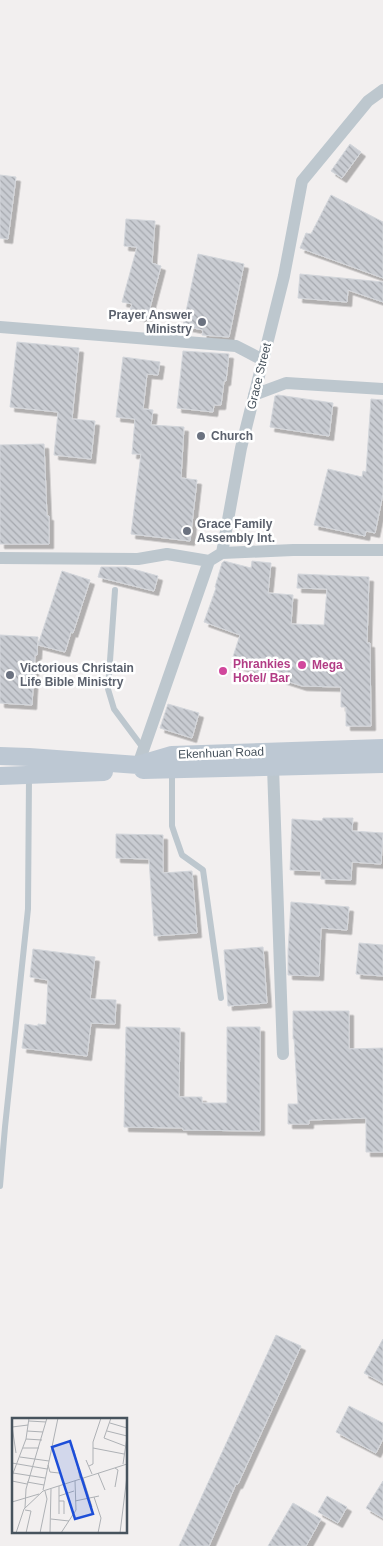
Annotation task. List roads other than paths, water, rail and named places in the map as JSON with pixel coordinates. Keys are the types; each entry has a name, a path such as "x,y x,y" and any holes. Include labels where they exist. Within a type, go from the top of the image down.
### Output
{"main road":[{"name":"Ekenhuan Road","path":"0,756 140,756 383,748"},
{"name":"Ekenhuan Road","path":"0,776 172,769 383,764"}],"street":[{"name":"Grace Street","path":"222,553 241,448 284,276 302,181 368,101 383,90"},
{"path":"0,327 236,346 263,360"},
{"path":"254,395 286,383 383,389"},
{"path":"140,756 209,561 222,553 293,550 383,550"},
{"path":"0,558 138,559 167,554 209,561"},
{"path":"273,767 283,1054"}],"lane":[{"path":"115,590 108,689 114,709 140,756"},
{"path":"172,769 172,826 182,855 203,870 221,998"},
{"path":"0,1186 28,909 30,776"}],"place":[{"name":"Prayer Answer Ministry","path":"202,322"},
{"name":"Church","path":"201,436"},
{"name":"Grace Family Assembly Int.","path":"187,531"},
{"name":"Mega","path":"302,665"},
{"name":"Phrankies Hotel/ Bar","path":"223,671"},
{"name":"Victorious Christain Life Bible Ministry","path":"10,675"}]}
